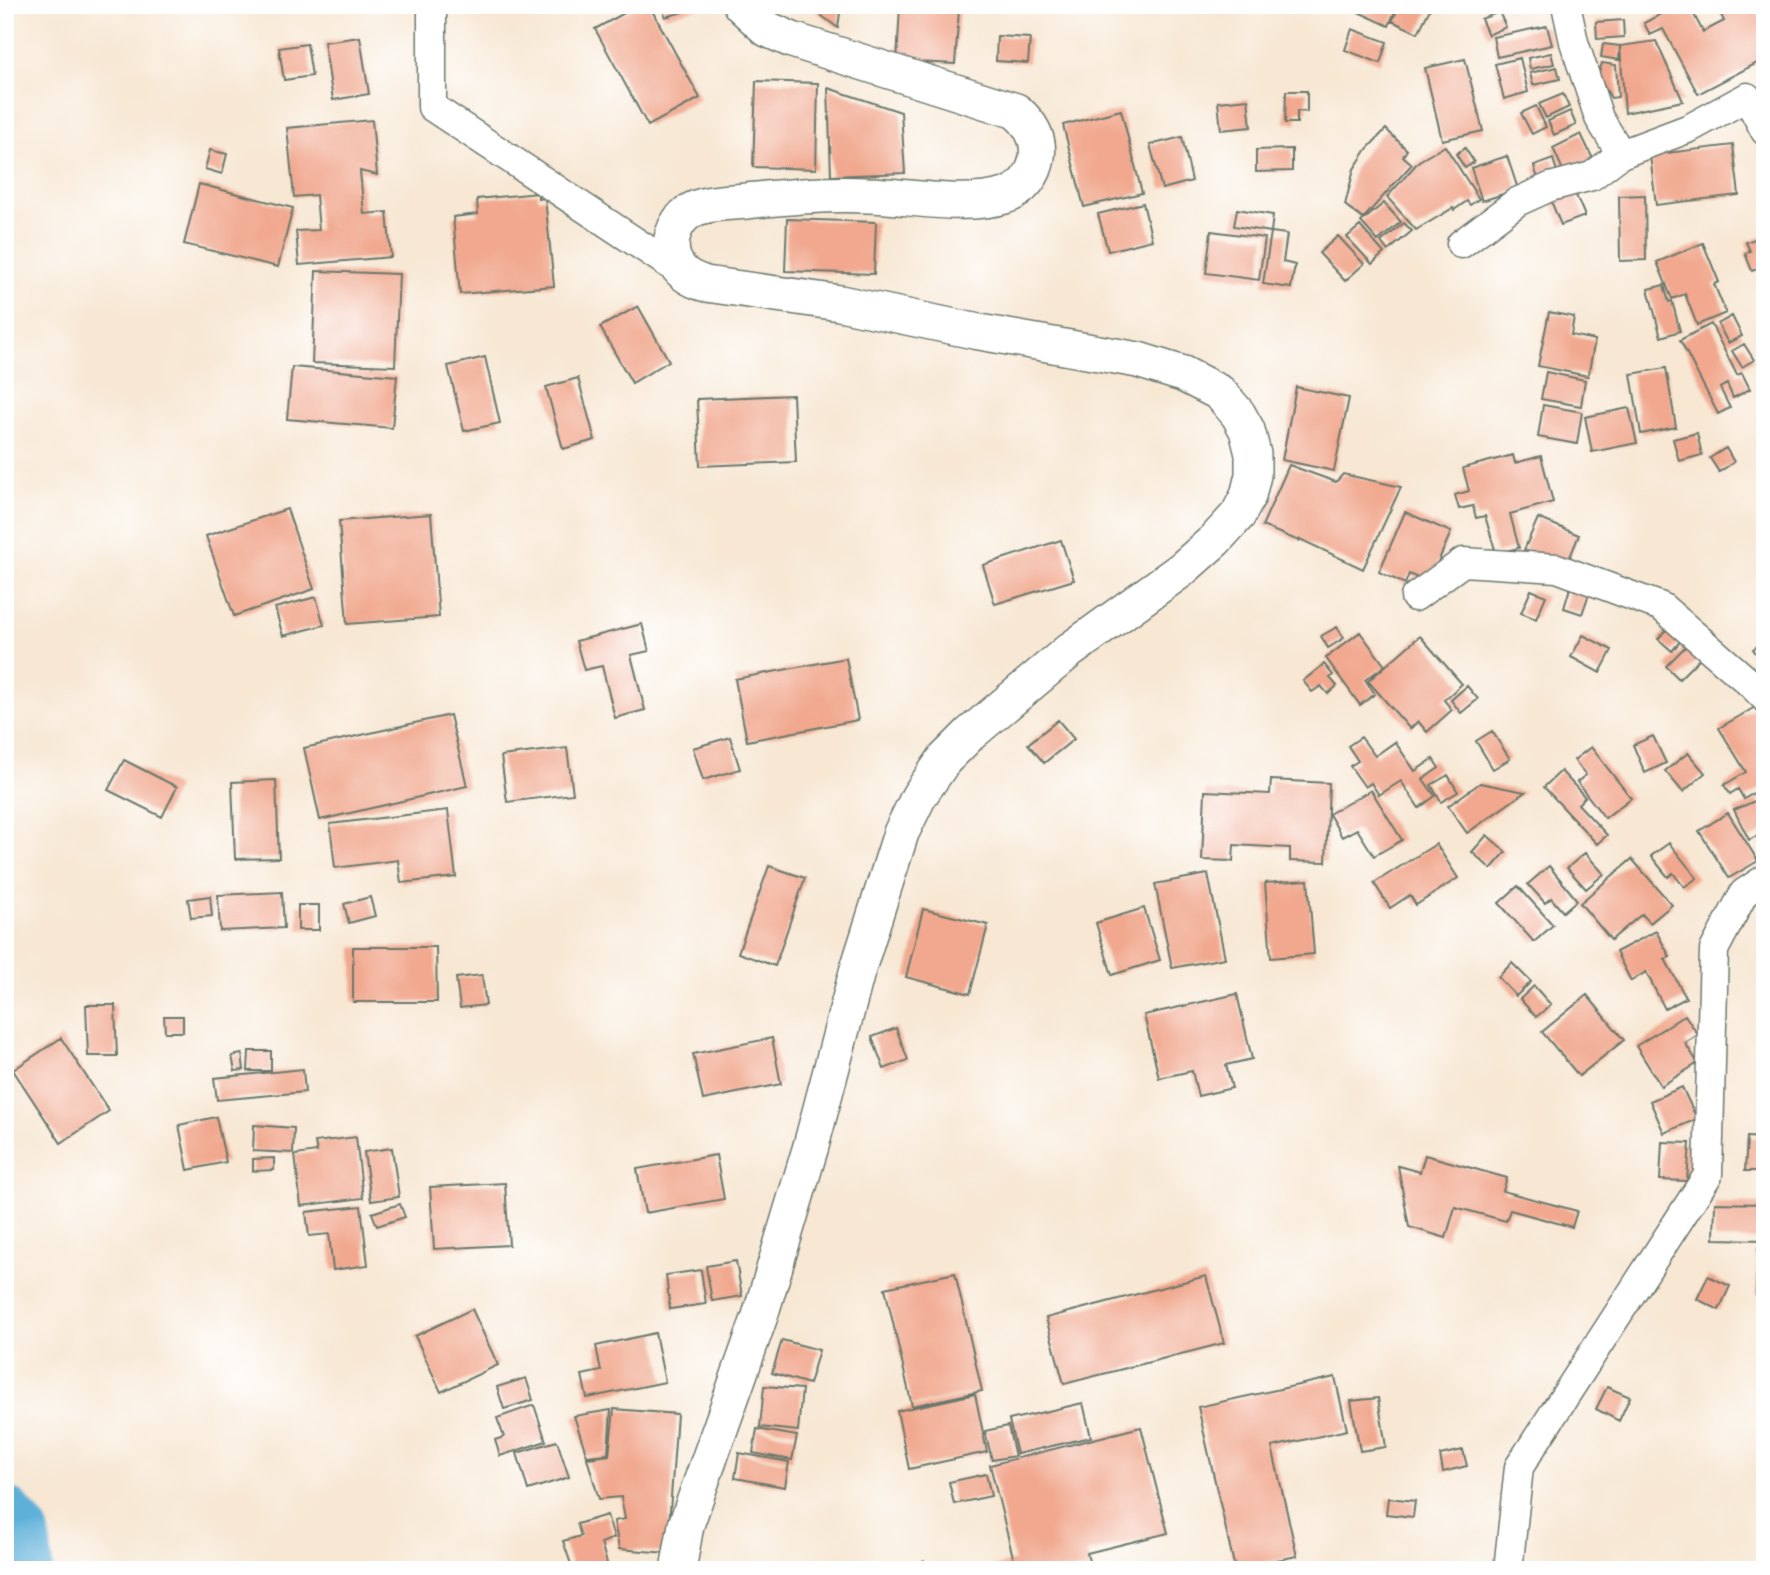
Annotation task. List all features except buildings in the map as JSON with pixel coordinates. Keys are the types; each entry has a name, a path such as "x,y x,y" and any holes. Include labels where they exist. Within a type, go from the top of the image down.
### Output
{"street":[{"path":"432,5 432,107 693,281 841,303 974,331 1138,360 1183,374 1220,393 1247,430 1253,454 1248,496 1238,515 1215,540 1181,570 1069,651 970,734 944,760 919,796 901,833 861,960 811,1146 760,1316 686,1525 678,1570"},
{"path":"681,272 674,260 671,246 673,232 680,220 690,211 706,206 812,196 866,195 975,201 994,199 1009,195 1020,188 1034,168 1037,157 1035,135 1016,111 792,40 767,29 741,5"},
{"path":"1566,5 1574,43 1599,118 1621,154"},
{"path":"1461,244 1517,202 1550,187 1592,176 1621,154 1690,128 1747,97 1765,131"},
{"path":"1415,597 1463,562 1557,568 1662,607 1765,698"},
{"path":"1508,1570 1519,1467 1708,1175 1714,950 1744,893 1765,879"}],"waterway":[{"path":"5,1516 21,1535 24,1570"}]}
